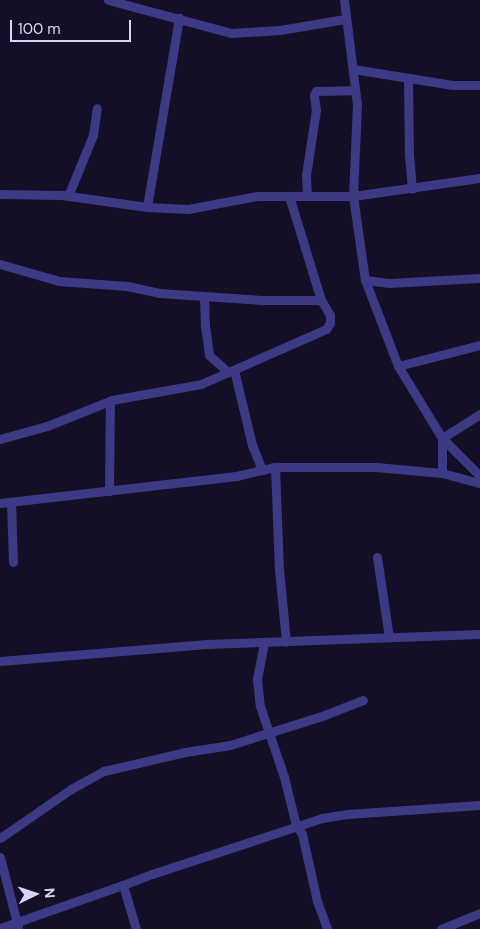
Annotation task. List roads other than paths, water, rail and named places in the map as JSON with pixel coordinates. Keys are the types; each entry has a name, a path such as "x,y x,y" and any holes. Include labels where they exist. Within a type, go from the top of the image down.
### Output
{"street":[{"path":"108,0 231,33 280,30 346,19"},
{"path":"344,0 357,104 353,196 365,280 398,366 442,438 480,476"},
{"path":"147,207 179,18"},
{"path":"354,69 453,85 480,85"},
{"path":"408,78 409,155 412,189"},
{"path":"307,196 306,175 316,110 314,95 316,91 355,90"},
{"path":"68,196 93,135 97,108"},
{"path":"0,194 68,196 147,207 188,209 257,196 353,196 480,178"},
{"path":"0,440 47,426 110,401 144,393 201,384 326,328 330,323 330,315 321,300 289,196"},
{"path":"0,264 59,281 108,284 159,293 294,301 321,300"},
{"path":"365,280 389,283 480,278"},
{"path":"204,297 209,355 231,371 250,438 262,470"},
{"path":"398,366 480,345"},
{"path":"109,491 110,401"},
{"path":"442,438 480,414"},
{"path":"442,438 442,473"},
{"path":"275,467 279,569 286,642"},
{"path":"0,503 236,476 275,467 376,467 442,473 480,483"},
{"path":"11,502 14,562"},
{"path":"377,556 389,637"},
{"path":"0,661 207,644 480,634"},
{"path":"264,643 257,687 296,825 302,834 318,901 327,929"},
{"path":"0,838 71,789 104,771 185,752 230,745 268,731 322,716 363,700"},
{"path":"0,928 17,926 123,885 296,825 348,814 480,805"},
{"path":"0,857 17,926"},
{"path":"123,885 136,929"},
{"path":"441,929 480,913"}]}
